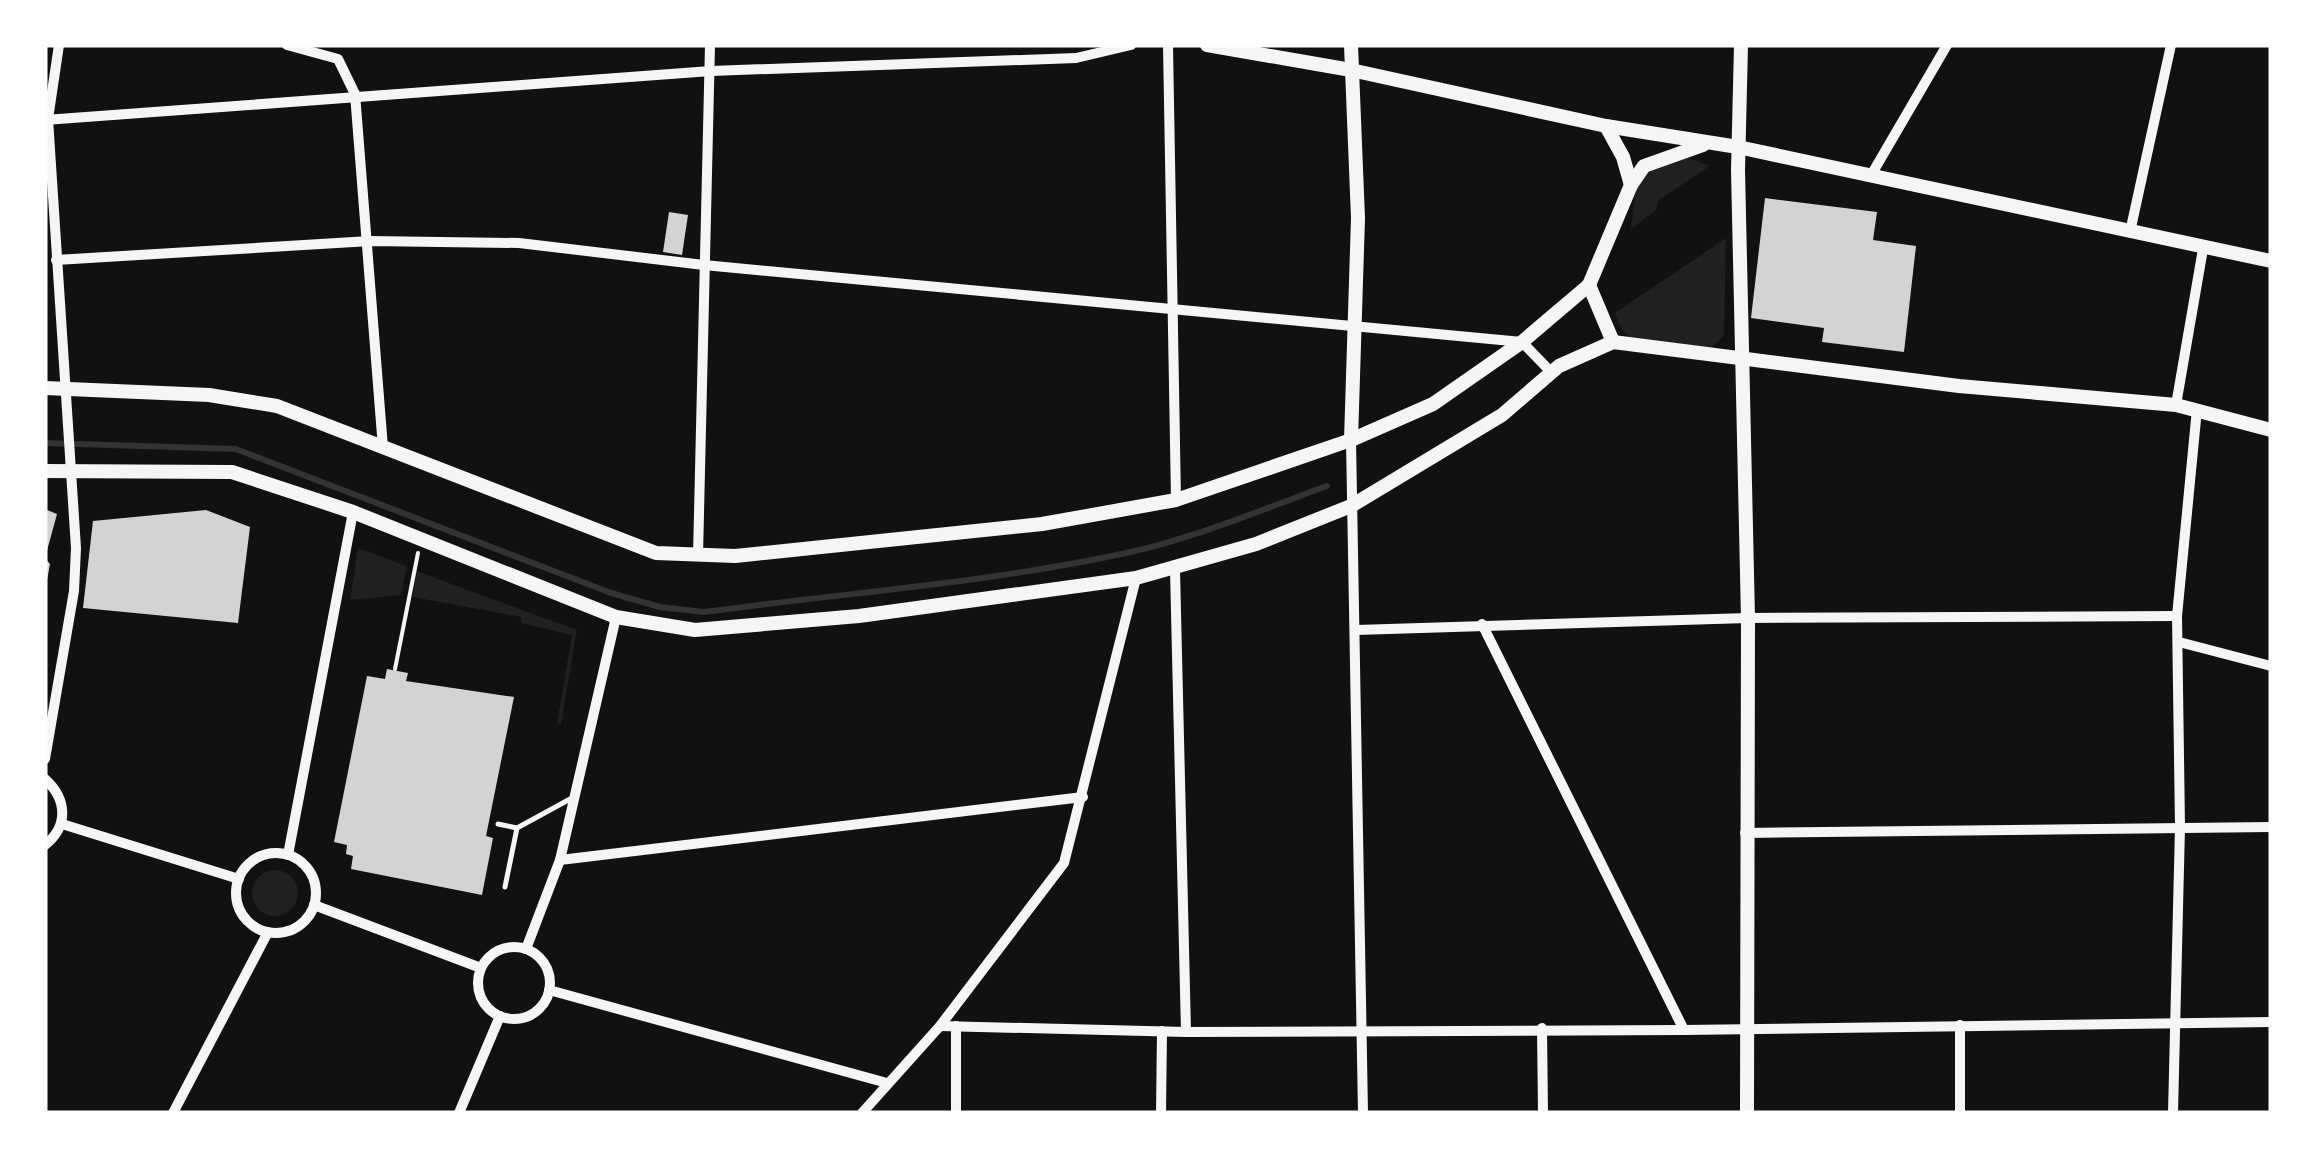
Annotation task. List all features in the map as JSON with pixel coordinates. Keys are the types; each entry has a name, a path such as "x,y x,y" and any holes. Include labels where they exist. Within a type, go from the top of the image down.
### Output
{"main road":[{"path":"1206,45 1351,70 1703,145 1738,147 2271,261"},
{"path":"1351,45 1358,218 1351,440"},
{"path":"1741,45 1740,357 1748,618 1747,1113"},
{"path":"1606,126 1623,157 1631,184"},
{"path":"45,388 254,400 631,546 698,556 951,536 1119,512 1176,500 1351,440 1433,404 1522,342 1589,286 1631,184 1650,162 1703,145"},
{"path":"1589,286 1613,342"},
{"path":"45,471 71,464 232,472 353,512 616,618 695,630 756,627 1174,570 1256,544 1351,506 1502,415 1551,372 1613,342 1959,386 2176,405 2271,430"}],"street":[{"path":"45,759 74,592 77,516 64,410 47,119 59,45"},
{"path":"287,45 338,60 355,94 370,241 383,448"},
{"path":"698,556 710,45"},
{"path":"47,119 710,71 1076,58 1130,45"},
{"path":"1168,45 1176,308 1176,500"},
{"path":"1870,177 1947,45"},
{"path":"2130,232 2170,45"},
{"path":"56,260 370,241 519,243 704,265 1522,342 1551,372"},
{"path":"2176,405 2203,249"},
{"path":"2173,1113 2180,828 2177,616 2197,409"},
{"path":"1351,440 1363,1113"},
{"path":"288,854 353,512"},
{"path":"1174,570 1186,1032"},
{"path":"862,1113 940,1026 1064,863 1136,578"},
{"path":"1356,630 1748,618 2177,616"},
{"path":"526,949 560,860 616,618"},
{"path":"1482,624 1684,1030"},
{"path":"2179,642 2271,666"},
{"path":"45,779 62,804 62,824 45,845"},
{"path":"560,860 1083,798"},
{"path":"62,824 239,879"},
{"path":"1746,833 2271,827"},
{"path":"264,854 288,854 300,860 314,880 314,906 291,930 268,932 245,918 236,892 239,879 244,868 264,854"},
{"path":"314,906 481,968"},
{"path":"173,1113 268,932"},
{"path":"526,949 545,965 549,990 536,1011 513,1019 500,1016 483,1001 478,984 481,968 495,952 526,949"},
{"path":"549,990 888,1083"},
{"path":"459,1113 500,1016"},
{"path":"940,1026 1186,1032 2271,1022"},
{"path":"956,1026 956,1113"},
{"path":"1960,1026 1960,1113"},
{"path":"1542,1028 1543,1113"},
{"path":"1161,1113 1162,1031"}],"lane":[{"path":"498,824 517,828 574,797"},
{"path":"505,887 517,828"}],"path":[{"path":"395,669 412,568"}],"shaded area":[{"path":"1680,155 1710,166 1659,200 1657,209 1631,229 1640,181 1645,174"},
{"path":"1726,238 1724,336 1711,348 1653,347 1630,338 1615,313"},
{"path":"358,548 407,566 401,595 350,600"},
{"path":"416,571 577,630 561,724 557,723 572,635 521,623 521,617 413,597"},
{"path":"275,870 291,877 298,893 291,909 275,916 259,909 252,893 259,877"}],"building":[{"path":"1765,198 1877,212 1873,240 1916,246 1904,352 1822,342 1824,328 1751,318"},
{"path":"669,212 688,215 682,255 663,252"},
{"path":"47,510 57,514 45,558 45,511"},
{"path":"206,510 250,527 238,623 83,608 93,521"},
{"path":"45,558 50,564 47,580 45,579"},
{"path":"387,669 408,673 406,681 514,697 486,836 493,838 482,895 351,869 353,856 346,854 347,845 334,842 367,676 385,679"}],"waterway":[{"path":"45,443 236,449 611,593 660,607 704,612 969,580 1126,553 1203,532 1327,486"}]}
